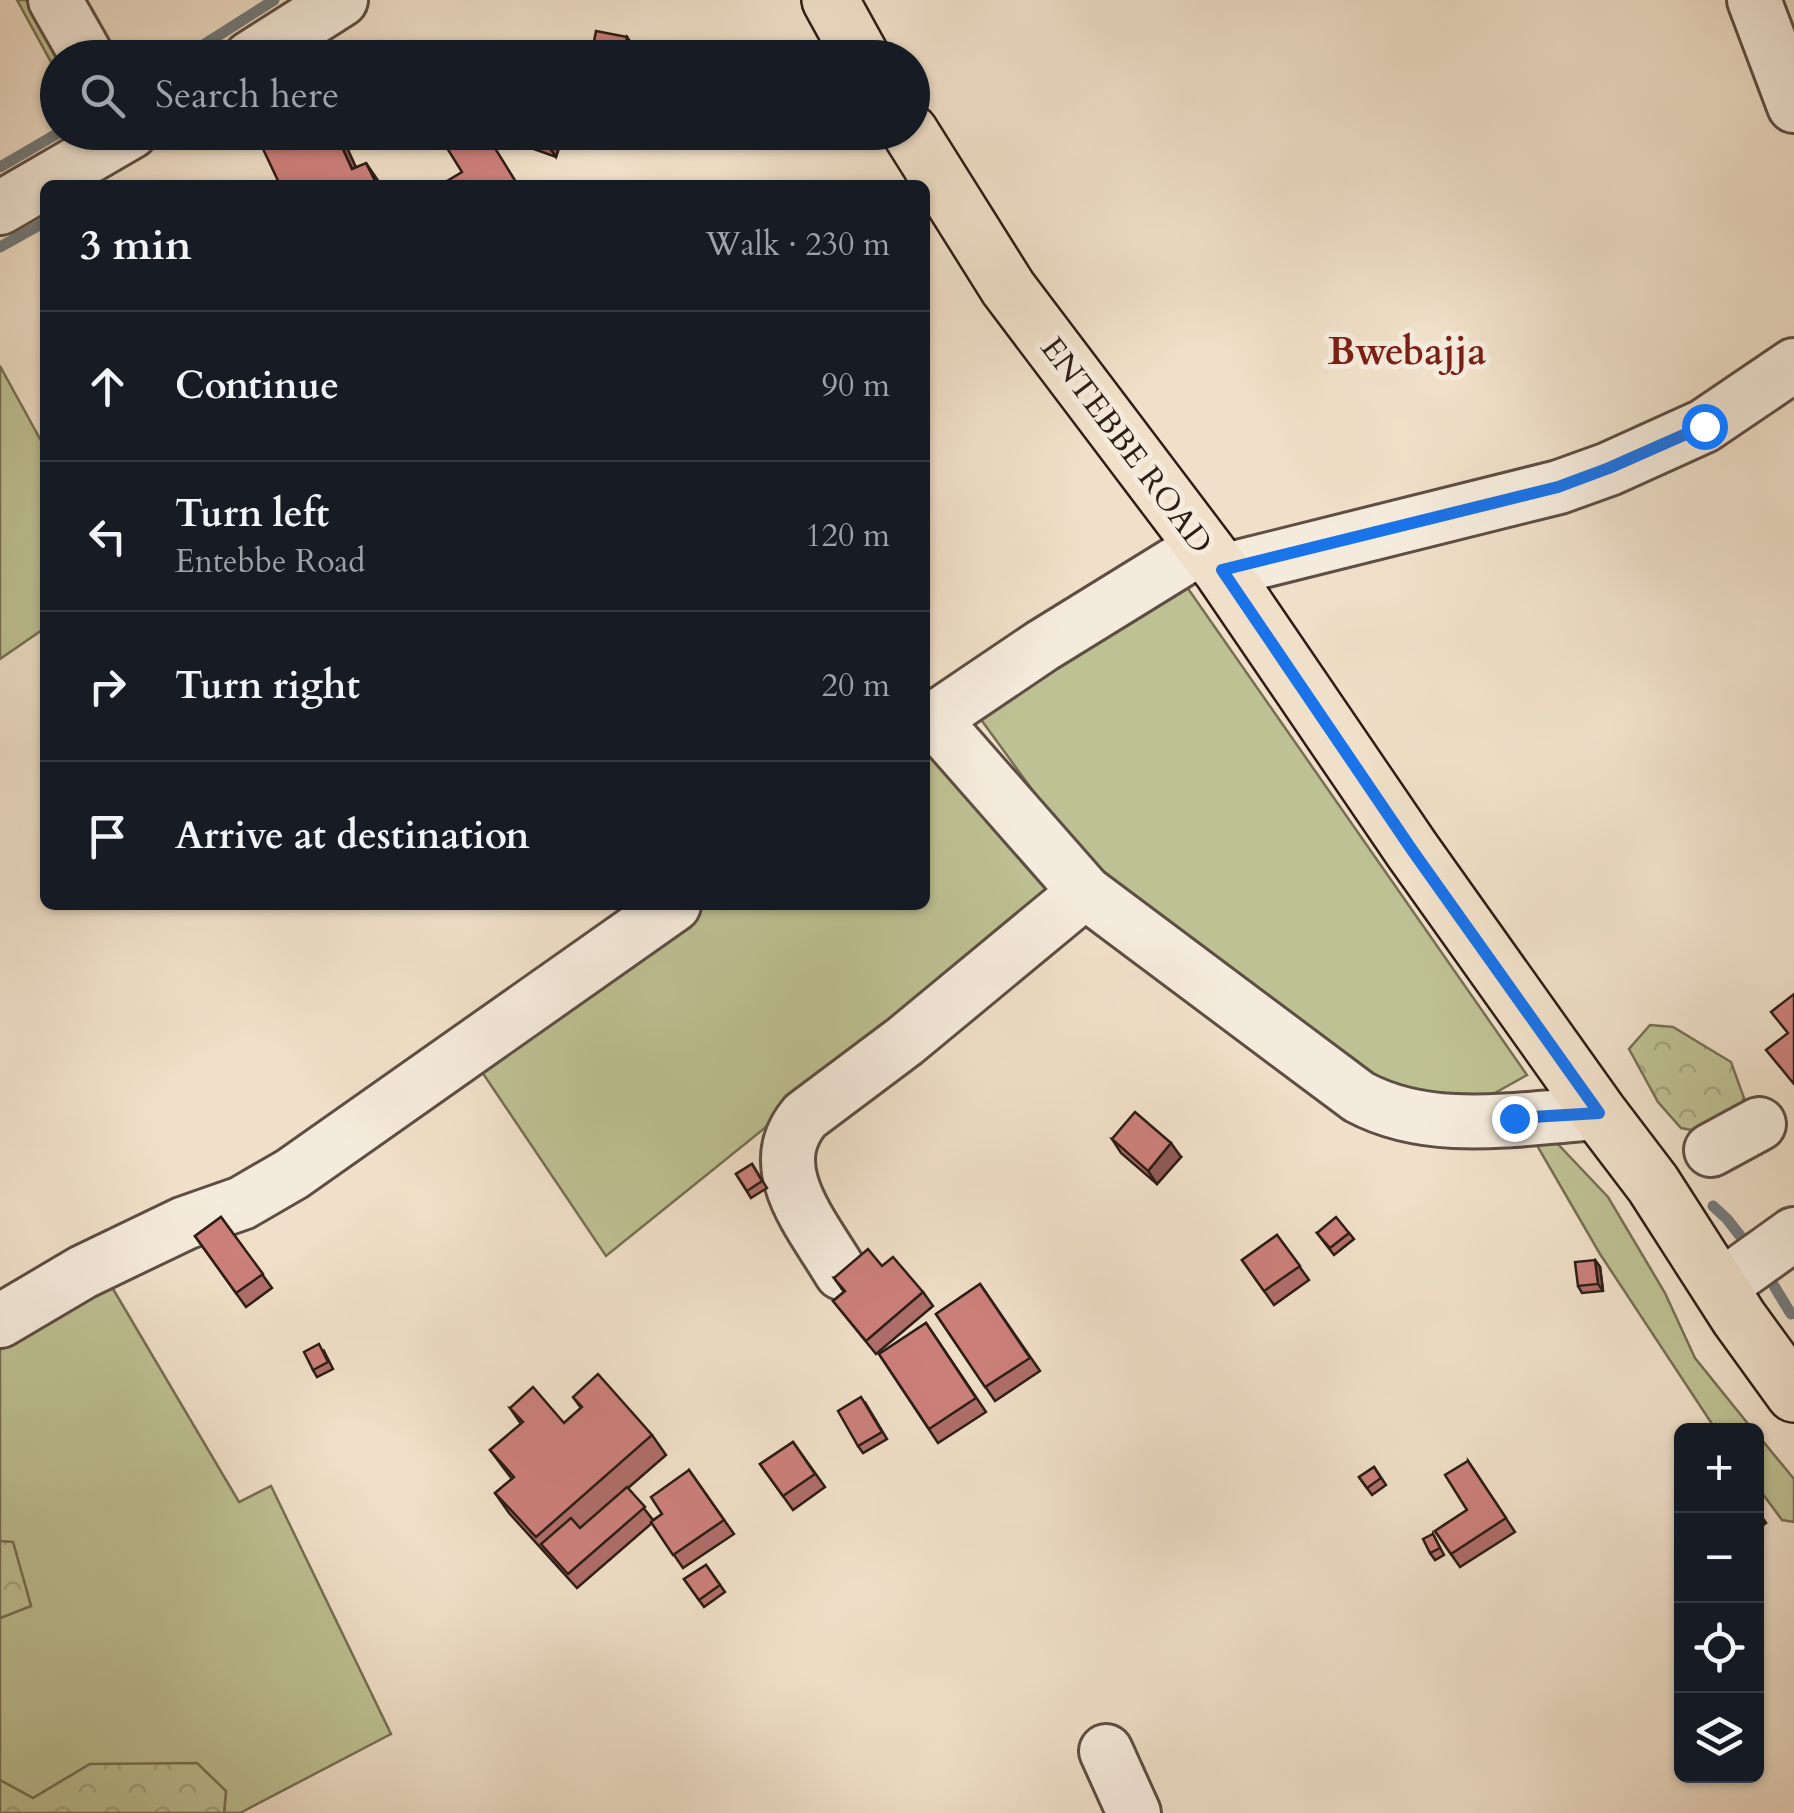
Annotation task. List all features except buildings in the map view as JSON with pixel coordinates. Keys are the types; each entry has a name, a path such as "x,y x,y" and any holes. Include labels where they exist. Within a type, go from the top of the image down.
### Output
{"main road":[{"path":"830,0 852,40"},
{"name":"ENTEBBE ROAD","path":"921,150 1008,288 1213,558 1412,850 1653,1184 1720,1288 1777,1342 1794,1394"}],"street":[{"path":"55,0 78,40"},
{"path":"278,40 340,0"},
{"path":"1754,0 1794,106"},
{"path":"48,180 100,150"},
{"path":"0,208 40,185"},
{"path":"930,721 1042,646 1213,558 1576,481 1704,426 1794,364"},
{"path":"930,723 1085,892 1359,1097 1425,1119 1463,1121 1599,1113"},
{"path":"840,1274 790,1186 786,1167 793,1131 805,1116 905,1041 1085,892"},
{"path":"0,1321 83,1272 186,1223 242,1203 292,1174 667,910"},
{"path":"1711,1150 1759,1124"},
{"path":"1720,1288 1794,1234"},
{"path":"1106,1751 1134,1813"}],"green space":[{"path":"17,0 26,0 49,40 40,42"},
{"path":"0,366 40,439 40,631 0,659"},
{"path":"1182,580 1527,1075 1484,1099 1409,1102 1095,876 977,714"},
{"path":"946,736 1056,893 606,1256 478,1066 700,910 930,910 930,747"},
{"path":"1650,1025 1673,1027 1731,1062 1744,1098 1728,1137 1681,1128 1658,1102 1629,1049"},
{"path":"1528,1130 1554,1140 1608,1197 1665,1293 1695,1358 1747,1423 1711,1423 1600,1254"},
{"path":"103,1272 239,1502 271,1486 391,1734 240,1813 224,1813 226,1791 90,1764 33,1798 0,1780 0,1618 31,1606 13,1543 0,1541 0,1334"},
{"path":"1764,1443 1794,1479 1794,1522 1782,1520 1764,1496"},
{"path":"0,1541 13,1542 31,1606 0,1618"},
{"path":"197,1763 226,1791 224,1813 0,1813 0,1780 33,1798 90,1764"}],"waterway":[{"path":"211,40 274,0"},
{"path":"0,167 40,144"},
{"path":"0,247 40,225"},
{"path":"1713,1206 1752,1251"},
{"path":"1765,1271 1791,1314"}],"district":[{"name":"Bwebajja","path":"1407,351"}],"route":[{"path":"1514,1118 1599,1113 1412,850 1222,570 1558,487 1704,426"}]}
